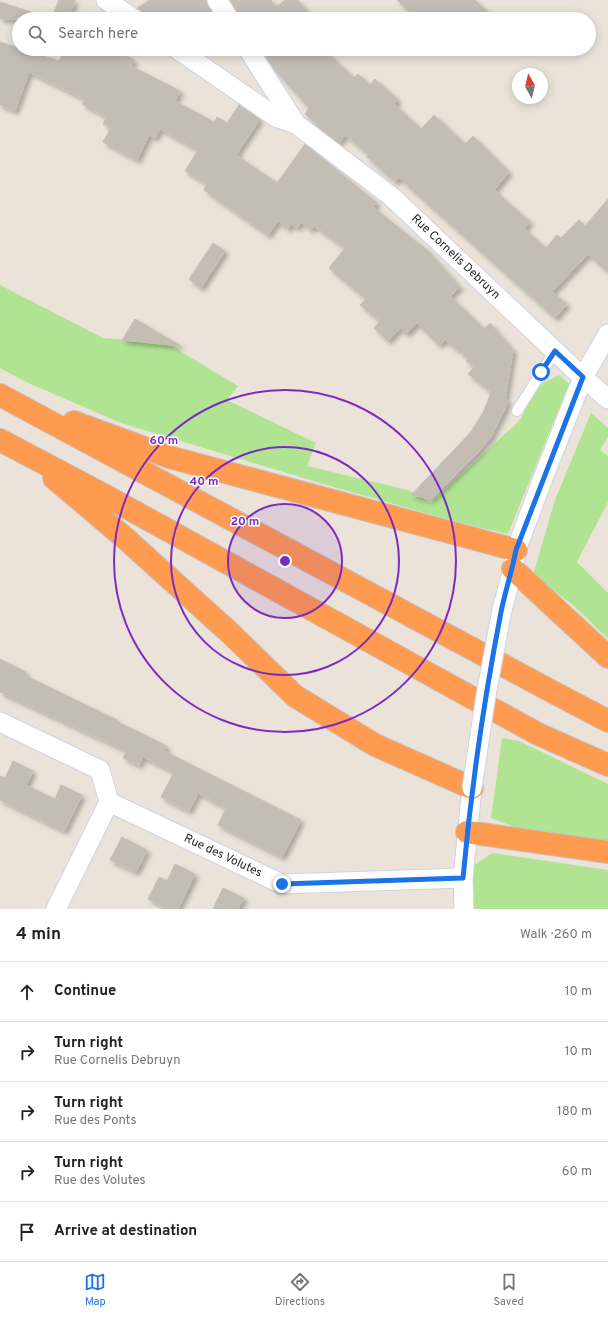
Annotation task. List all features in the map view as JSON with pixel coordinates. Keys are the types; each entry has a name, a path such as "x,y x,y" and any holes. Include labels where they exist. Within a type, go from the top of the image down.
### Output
{"highway":[{"path":"1,396 169,457 514,560 608,656"},
{"path":"1,396 608,721"},
{"path":"0,440 118,503 538,734 608,765"},
{"path":"21,451 126,539 230,633 295,696 375,745 472,788"},
{"path":"467,832 608,852"}],"street":[{"path":"106,0 124,12"},
{"path":"217,0 225,12"},
{"name":"Rue Cornelis Debruyn","path":"188,56 276,117 296,124 392,197 608,399"},
{"name":"Rue Cornelis Debruyn","path":"252,56 296,124"},
{"path":"464,909 463,878 472,788 486,695 502,610 514,560 583,377 608,334"},
{"path":"0,722 100,770 110,802 56,909"},
{"name":"Rue des Volutes","path":"110,802 282,884 463,878"}],"lane":[{"path":"517,410 555,351"}],"green space":[{"path":"0,285 103,338 165,342 238,386 227,400 316,443 307,466 408,490 431,503 520,420 537,386 559,375 569,384 508,534 465,524 330,486 121,423 26,382 0,368"},
{"path":"591,413 608,428 608,437 600,450 608,456 608,502 577,562 608,593 608,639 573,605 533,575 555,500"},
{"path":"502,738 519,741 608,784 608,842 522,830 491,818"},
{"path":"492,853 608,870 608,909 473,909 471,867"}],"building":[{"path":"59,0 75,0 71,12 54,12"},
{"path":"150,0 206,0 212,12 142,12 137,8"},
{"path":"230,0 271,0 276,7 285,0 298,0 307,12 237,12"},
{"path":"397,0 475,0 488,12 410,12"},
{"path":"0,2 31,12 12,12 12,19 0,19"},
{"path":"0,42 12,46 12,56 43,56 59,61 62,56 126,56 134,60 131,66 180,91 175,101 214,122 217,117 227,123 239,105 260,119 236,155 277,183 305,144 377,203 373,207 429,252 460,287 450,296 484,329 490,323 513,350 505,400 508,400 491,437 476,455 431,499 411,495 470,433 484,411 491,392 468,374 474,367 466,361 468,358 445,340 439,345 417,323 406,334 400,328 388,341 374,328 380,321 360,305 366,299 329,268 345,248 314,226 311,230 301,222 297,228 291,224 288,229 278,221 268,235 204,190 207,184 185,171 198,150 160,129 155,138 149,135 137,160 103,142 111,127 103,124 107,117 82,104 85,99 29,72 15,111 0,105"},
{"path":"265,56 330,56 354,78 358,74 370,85 375,79 398,100 394,104 421,129 434,115 465,144 473,136 509,172 494,190 530,222 524,229 546,248 557,235 561,238 579,220 585,226 608,199 608,272 588,254 552,292 567,304 555,318 399,178 395,182 367,157 369,155 345,135 339,143 317,126 318,125 305,114 309,108 273,68"},
{"path":"213,243 225,251 201,288 189,279"},
{"path":"135,319 181,346 122,340"},
{"path":"0,659 26,672 24,675 167,746 164,751 301,820 282,857 218,825 226,808 198,793 189,811 161,797 174,772 143,757 139,765 123,758 127,751 0,692"},
{"path":"13,761 33,771 26,785 55,799 61,785 82,795 64,831 0,800 0,776 5,778"},
{"path":"122,837 147,850 136,872 110,860"},
{"path":"175,864 195,874 178,909 170,909 148,899 159,877 167,881"},
{"path":"223,888 244,898 238,909 213,909"}],"route":[{"path":"282,884 463,878 472,788 486,695 502,610 513,569 516,550 583,377 555,351 541,372"}]}
